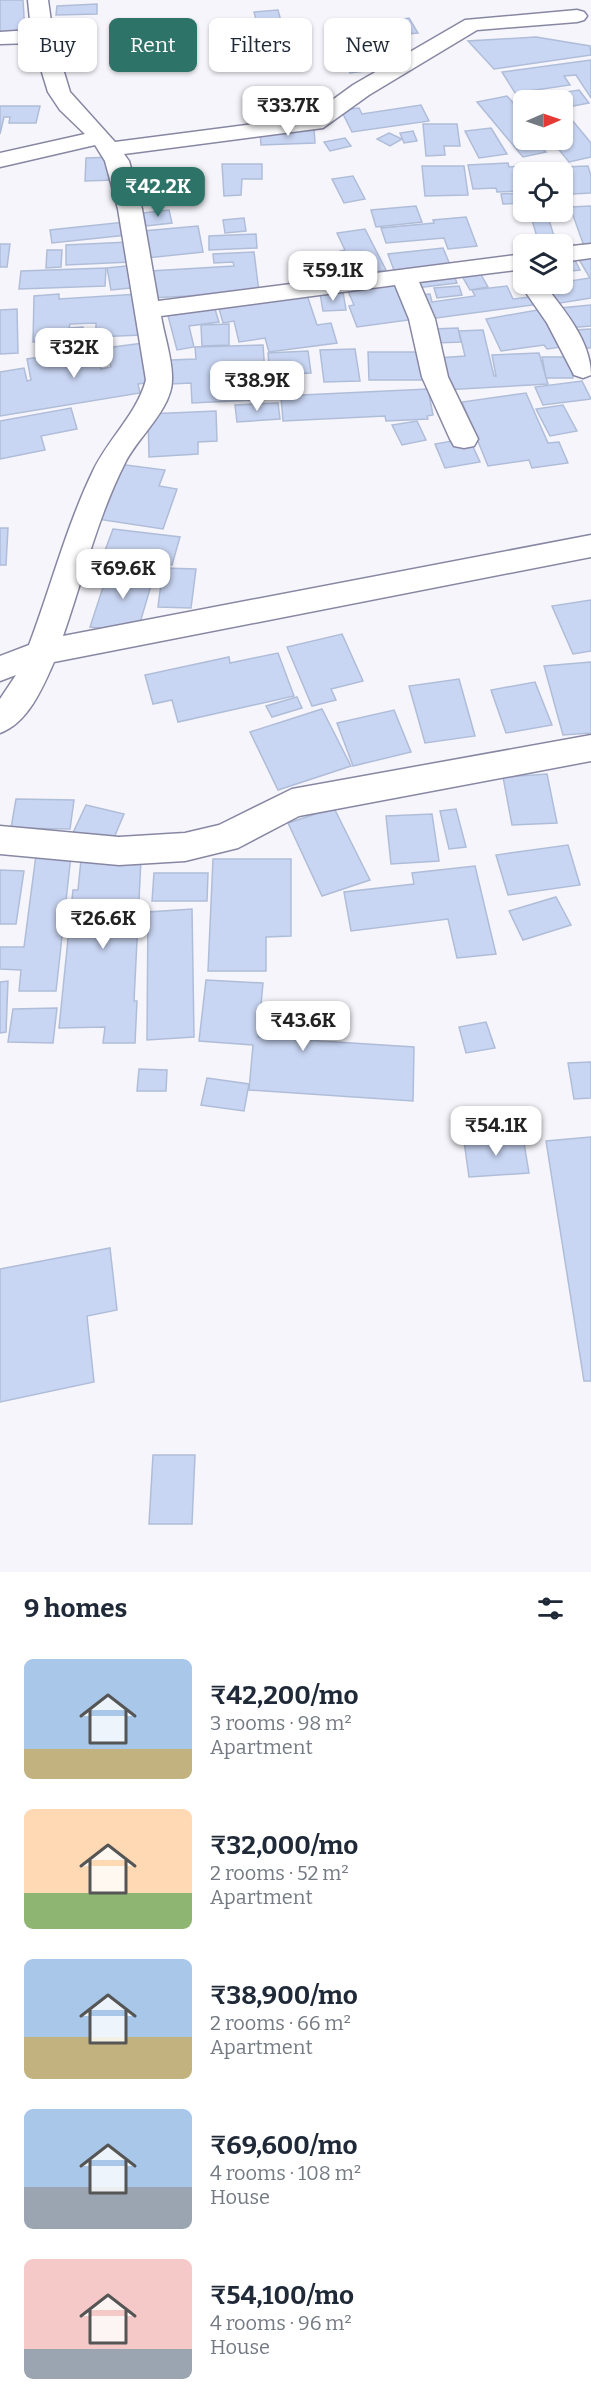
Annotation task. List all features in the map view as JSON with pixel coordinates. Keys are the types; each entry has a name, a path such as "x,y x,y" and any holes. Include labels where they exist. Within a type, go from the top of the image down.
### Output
{"street":[{"path":"38,0 40,18"},
{"path":"554,0 584,22"},
{"path":"0,160 106,143 315,123 361,90 472,24 584,22"},
{"path":"0,38 18,37"},
{"path":"0,720 10,711 26,686 43,652 111,461 157,390 159,380 130,209 117,160 106,143 68,105 59,92 53,72"},
{"path":"573,253 591,251"},
{"path":"148,310 404,277 513,266"},
{"path":"404,277 422,319 435,377 464,439"},
{"path":"539,294 559,322 583,369"},
{"path":"0,669 43,652 591,546"},
{"path":"0,840 118,850 185,847 226,838 292,803 591,748"}],"building":[{"path":"0,0 23,0 24,18 18,18 18,34 0,35"},
{"path":"97,4 97,14 56,15 57,6"},
{"path":"278,10 280,18 256,18 254,12"},
{"path":"411,21 418,33 411,34"},
{"path":"536,37 590,46 591,55 494,69 468,41"},
{"path":"591,60 591,98 576,75 564,76 570,85 536,90 513,90 502,72"},
{"path":"579,90 589,103 573,106 573,91"},
{"path":"507,96 513,103 513,145 477,102"},
{"path":"421,105 429,121 352,132 341,110 359,108 362,114"},
{"path":"0,106 40,106 36,123 9,123 10,117 4,117 0,134"},
{"path":"573,121 591,143 591,157 569,162 559,150 573,150"},
{"path":"423,124 457,124 460,146 444,146 445,155 426,156"},
{"path":"491,128 507,154 479,158 465,131"},
{"path":"314,129 315,143 261,145 260,131"},
{"path":"413,131 417,141 404,143 400,133"},
{"path":"389,133 402,139 390,146 377,139"},
{"path":"345,138 351,146 330,151 324,142"},
{"path":"517,150 544,150 546,152 523,157"},
{"path":"115,157 114,180 85,181 86,158"},
{"path":"508,163 509,167 513,167 513,191 497,192 496,188 473,189 468,165"},
{"path":"222,164 262,164 262,179 242,179 241,195 224,196"},
{"path":"422,166 464,166 468,195 425,196"},
{"path":"588,166 591,176 591,193 573,194 573,167"},
{"path":"353,176 365,199 344,203 332,179"},
{"path":"513,193 513,204 503,204 501,194"},
{"path":"416,206 422,222 376,227 371,210"},
{"path":"591,206 591,245 584,246 573,215 573,207"},
{"path":"169,210 172,223 146,226 143,213"},
{"path":"466,217 477,246 448,249 444,238 386,243 381,228 434,223 433,220"},
{"path":"244,218 246,231 225,233 223,220"},
{"path":"125,222 127,235 52,243 50,230"},
{"path":"533,222 550,222 553,234 536,234"},
{"path":"198,226 203,252 147,258 143,231"},
{"path":"365,229 386,270 348,276 337,252 345,250 337,233"},
{"path":"256,234 257,248 209,250 209,236"},
{"path":"129,242 130,262 66,265 66,245"},
{"path":"0,244 10,244 7,267 0,267"},
{"path":"443,248 451,267 395,273 388,254"},
{"path":"47,250 62,250 61,267 46,268"},
{"path":"254,252 259,292 151,298 150,271 234,266 233,262 214,263 213,254"},
{"path":"591,254 591,298 554,304 549,294 573,294 573,281 590,278 577,256"},
{"path":"574,258 580,270 573,271"},
{"path":"136,265 140,287 111,290 107,268"},
{"path":"106,268 105,286 19,289 21,271"},
{"path":"453,273 457,283 416,288 412,278"},
{"path":"480,273 488,287 470,290 462,276"},
{"path":"402,284 416,319 357,327 349,306 354,305 348,291"},
{"path":"459,286 462,295 437,298 434,288"},
{"path":"507,286 513,299 530,297 533,305 429,319 419,295 430,294 432,302 475,296 472,290"},
{"path":"343,292 346,310 323,311 320,293"},
{"path":"59,294 59,299 139,294 141,335 96,337 96,323 70,324 69,328 83,327 83,339 33,342 34,296"},
{"path":"307,295 317,325 331,323 337,343 269,352 265,338 239,342 234,321 223,323 218,305"},
{"path":"591,305 591,326 567,328 560,308"},
{"path":"214,306 219,322 189,326 194,347 177,350 167,312"},
{"path":"17,309 18,353 0,354 0,310"},
{"path":"543,309 562,347 547,349 544,345 501,351 486,319"},
{"path":"229,324 229,345 202,346 201,325"},
{"path":"458,328 461,342 435,343 432,329"},
{"path":"591,329 591,348 580,348 574,330"},
{"path":"483,330 494,376 496,376 492,355 539,353 548,384 444,390 437,358 465,356 459,331"},
{"path":"143,343 154,382 138,384 140,393 0,416 0,372 24,368 27,381 31,380 27,359 97,349 101,369 111,367 106,348"},
{"path":"263,345 265,374 252,374 253,400 192,403 191,383 171,384 171,360 196,359 195,347"},
{"path":"355,349 360,381 324,382 320,350"},
{"path":"308,351 311,373 270,375 268,353"},
{"path":"368,352 423,352 426,380 369,380"},
{"path":"542,357 569,357 573,378 546,378"},
{"path":"582,381 591,399 543,405 535,387"},
{"path":"428,389 433,415 427,416 428,419 386,421 385,416 283,421 281,396"},
{"path":"526,393 548,443 559,442 568,463 532,468 529,460 488,466 462,402"},
{"path":"278,403 280,419 237,422 235,405"},
{"path":"563,405 577,431 550,436 536,409"},
{"path":"71,408 77,429 41,436 45,450 0,459 0,421"},
{"path":"216,411 217,441 198,442 198,454 149,457 148,414"},
{"path":"417,421 426,440 402,445 392,425"},
{"path":"469,438 480,462 445,468 435,444"},
{"path":"118,464 165,470 159,486 177,489 163,529 97,519"},
{"path":"0,528 8,528 6,565 0,565"},
{"path":"113,529 180,537 172,565 103,556"},
{"path":"110,566 155,572 137,633 90,627"},
{"path":"163,568 196,569 191,608 158,607"},
{"path":"591,600 591,651 573,654 552,606"},
{"path":"342,634 363,681 331,689 336,700 312,706 287,647"},
{"path":"278,653 294,696 178,722 172,700 153,704 145,675 229,657 230,663"},
{"path":"591,662 591,733 563,735 544,666"},
{"path":"459,679 475,736 425,743 409,686"},
{"path":"535,682 552,725 506,733 491,690"},
{"path":"297,697 302,708 272,717 266,706"},
{"path":"322,709 351,766 278,790 250,732"},
{"path":"394,710 411,752 353,766 337,723"},
{"path":"547,774 557,823 512,825 503,777"},
{"path":"16,799 74,800 70,829 11,828"},
{"path":"86,805 124,814 110,847 71,837"},
{"path":"334,808 370,880 322,896 288,823"},
{"path":"456,809 466,847 449,849 440,811"},
{"path":"432,814 439,861 391,864 386,816"},
{"path":"568,845 580,885 508,895 496,855"},
{"path":"36,855 71,855 56,991 19,991 21,970 0,969 0,947 24,947"},
{"path":"141,859 134,1001 137,1001 135,1043 103,1043 105,1027 59,1028 73,890 78,890 81,860"},
{"path":"213,859 291,859 291,936 266,937 266,971 208,971"},
{"path":"475,866 496,954 457,958 448,919 351,931 344,892 414,884 412,873"},
{"path":"0,870 24,871 16,924 0,924"},
{"path":"154,873 208,873 207,901 152,901"},
{"path":"556,897 571,925 523,940 509,911"},
{"path":"192,909 194,1037 147,1040 148,912"},
{"path":"206,980 263,983 258,1037 414,1047 413,1101 249,1090 253,1045 199,1041"},
{"path":"8,981 6,1032 0,1033 0,982"},
{"path":"57,1008 53,1043 8,1042 13,1009"},
{"path":"486,1022 495,1048 466,1053 459,1027"},
{"path":"591,1062 591,1098 574,1099 568,1063"},
{"path":"139,1069 167,1070 166,1091 137,1091"},
{"path":"207,1078 249,1084 244,1111 201,1105"},
{"path":"523,1137 529,1173 469,1177 464,1141"},
{"path":"591,1137 591,1381 584,1381 546,1141"},
{"path":"110,1248 117,1310 87,1316 94,1382 0,1402 0,1269"},
{"path":"153,1455 195,1455 192,1524 149,1524"}]}
